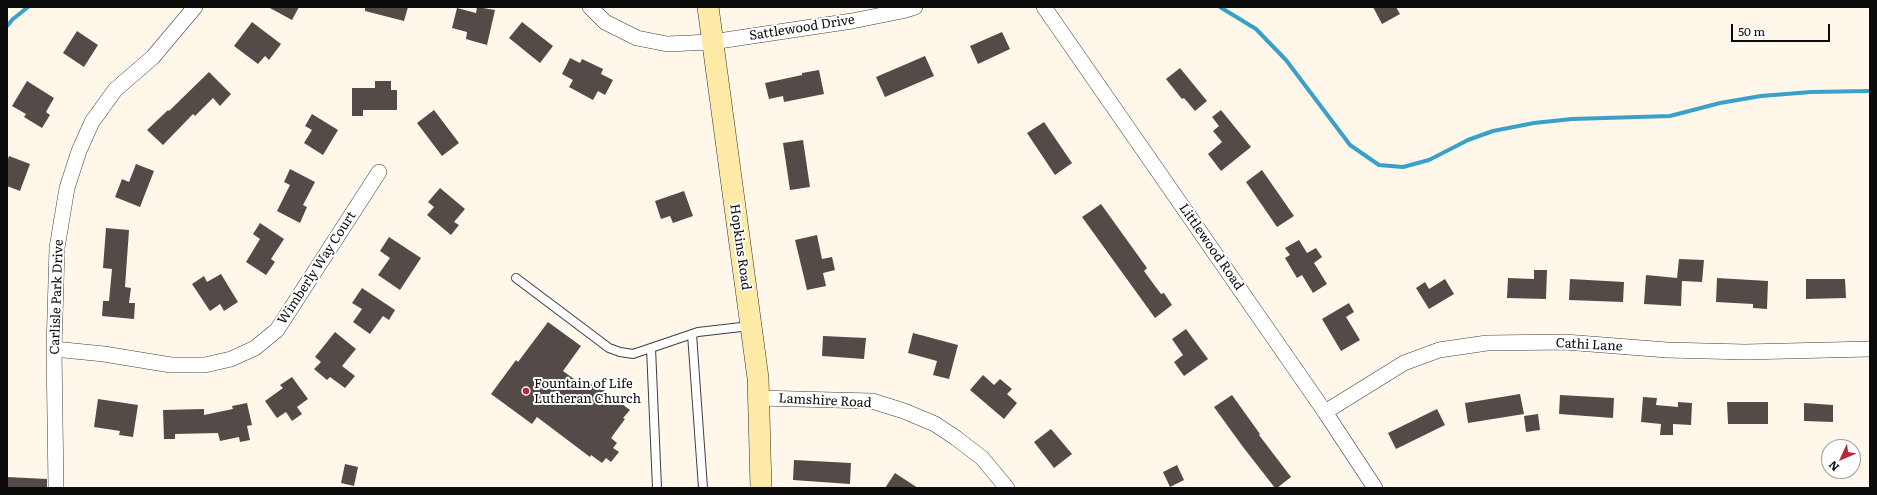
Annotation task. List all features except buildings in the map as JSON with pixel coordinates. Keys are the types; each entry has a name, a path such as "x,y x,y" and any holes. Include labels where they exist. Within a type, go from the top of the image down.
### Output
{"main road":[{"name":"Hopkins Road","path":"708,7 758,378 761,488"}],"street":[{"name":"Carlisle Park Drive","path":"56,488 54,349 57,248 67,188 78,151 92,122 115,90 153,57 195,7"},
{"name":"Sattlewood Drive","path":"590,7 605,22 637,38 668,44 712,42 852,21 915,7"},
{"name":"Littlewood Road","path":"1044,7 1325,412 1375,488"},
{"name":"Wimberly Way Court","path":"54,349 104,354 171,365 205,365 231,359 255,348 277,330 379,172"},
{"name":"Cathi Lane","path":"1325,412 1404,363 1439,350 1487,343 1565,342 1666,350 1745,352 1870,349"},
{"name":"Lamshire Road","path":"758,398 872,401 904,411 935,424 956,438 982,458 1007,488"}],"lane":[{"path":"516,278 609,348 633,354 692,334 750,326"},
{"path":"692,334 703,488"},
{"path":"651,348 657,488"}],"waterway":[{"path":"7,26 28,7"},
{"path":"1220,7 1256,29 1286,60 1350,145 1379,165 1403,167 1429,160 1468,140 1493,131 1534,123 1572,119 1670,116 1720,103 1761,96 1811,92 1870,91"}],"place":[{"name":"Fountain of Life Lutheran Church","path":"526,391"}]}
